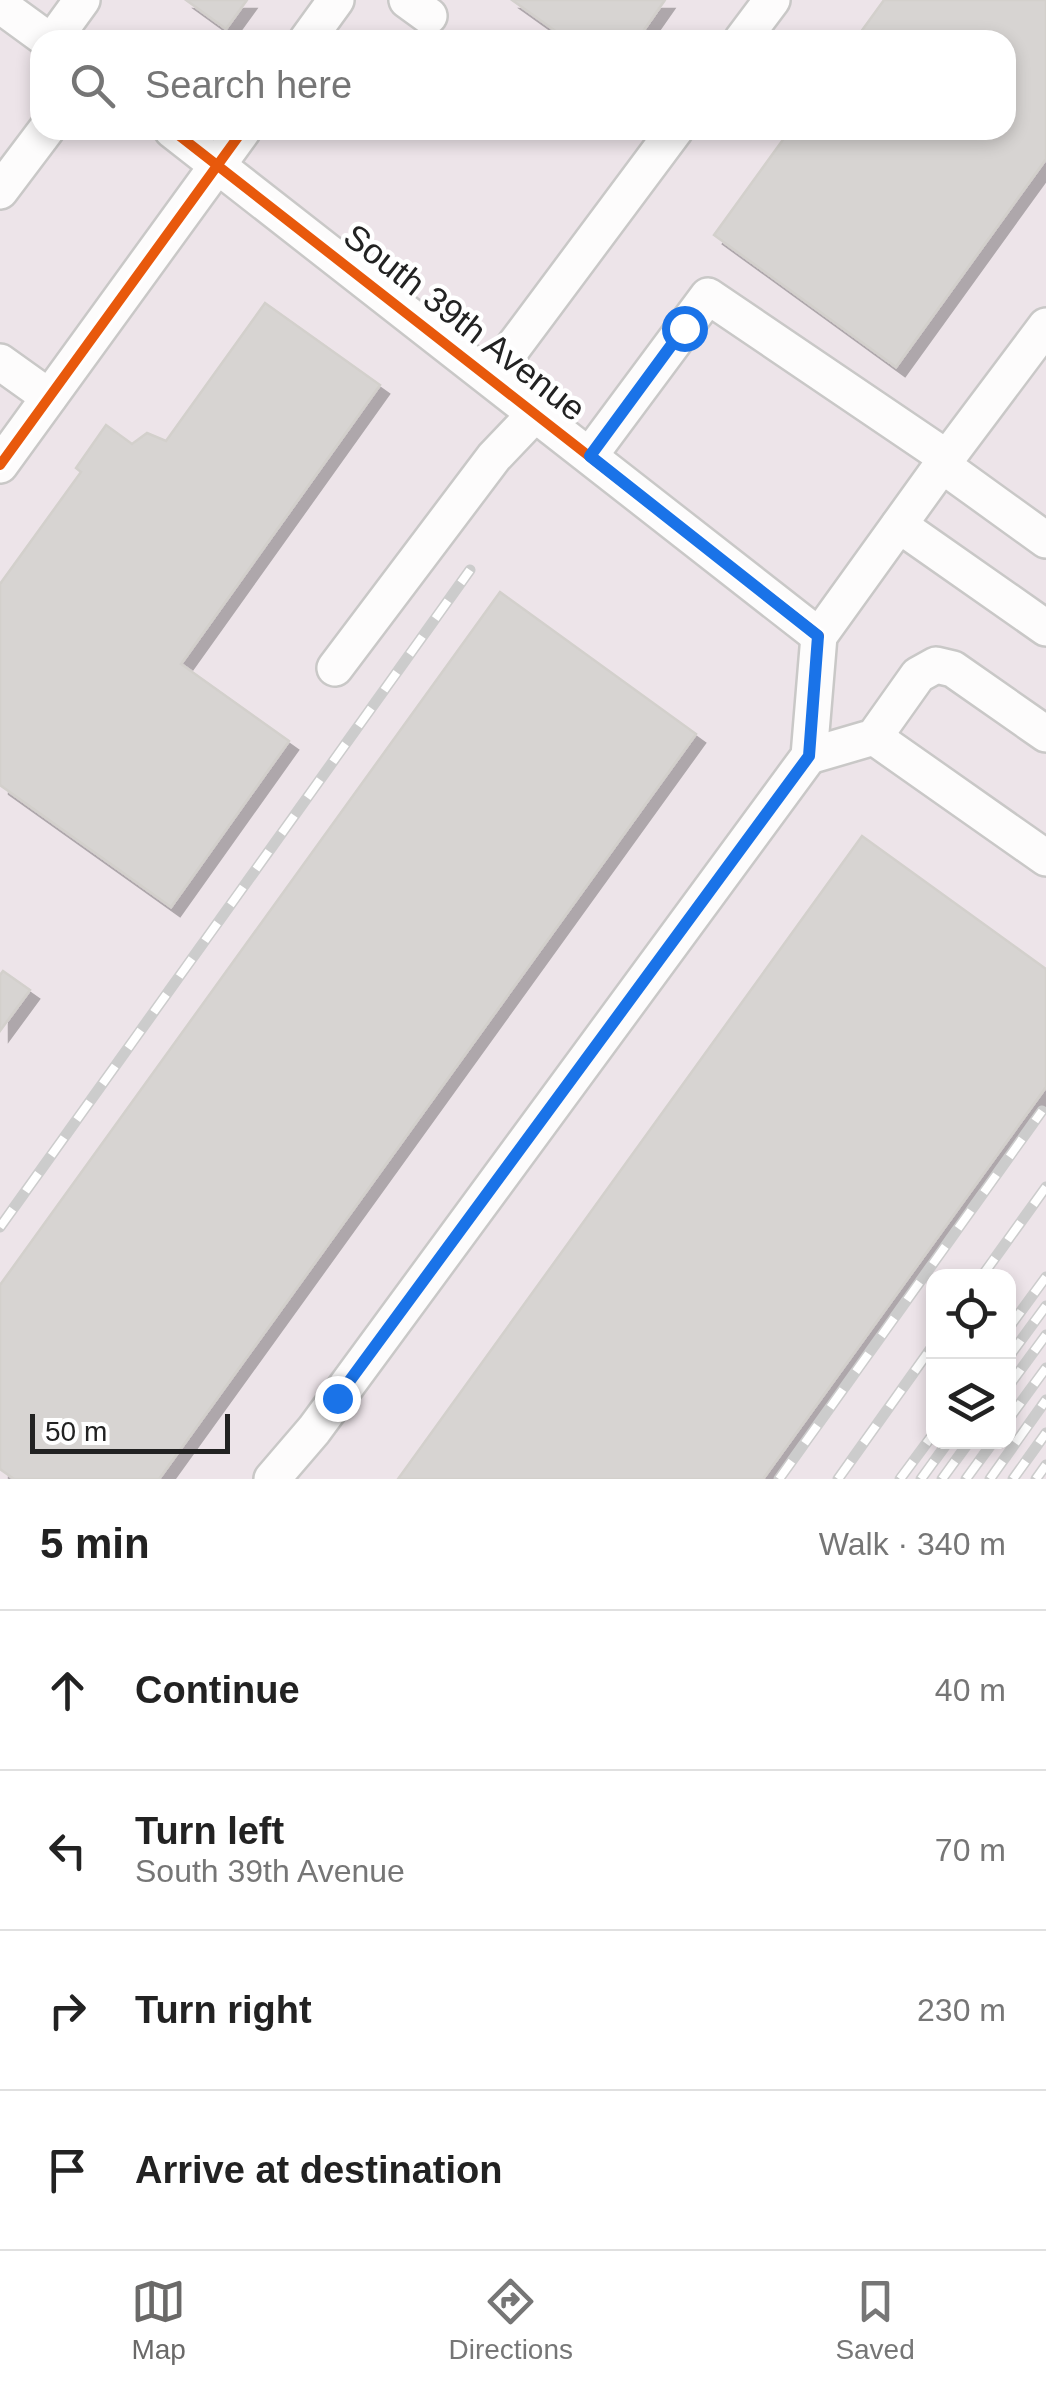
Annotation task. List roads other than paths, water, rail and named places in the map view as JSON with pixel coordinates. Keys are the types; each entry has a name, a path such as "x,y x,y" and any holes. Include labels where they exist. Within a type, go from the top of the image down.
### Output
{"street":[{"path":"59,30 82,0"},
{"path":"314,30 336,0"},
{"path":"750,30 772,0"},
{"path":"0,5 36,30"},
{"path":"0,191 38,140"},
{"name":"South 39th Avenue","path":"186,140 818,636"},
{"path":"0,465 236,140"},
{"path":"491,378 667,140"},
{"path":"590,456 708,296 944,462 1046,540"},
{"path":"272,1479 314,1430 809,756 818,636 1046,326"},
{"path":"0,362 49,397"},
{"path":"335,668 494,457 536,413"},
{"path":"899,525 1046,628"},
{"path":"809,756 874,736 918,675 936,665 953,670 1046,734"},
{"path":"874,736 1046,858"}],"railway":[{"path":"0,1227 470,570"},
{"path":"779,1479 1042,1111"},
{"path":"987,1269 1046,1187"},
{"path":"1016,1318 1046,1277"},
{"path":"1016,1347 1046,1306"},
{"path":"1016,1376 1046,1335"},
{"path":"838,1479 926,1355"},
{"path":"1016,1409 1046,1368"},
{"path":"990,1479 1046,1400"},
{"path":"1013,1479 1046,1433"},
{"path":"900,1479 926,1444"},
{"path":"921,1479 943,1449"},
{"path":"942,1479 964,1449"},
{"path":"966,1479 988,1449"},
{"path":"1036,1479 1046,1465"}]}
